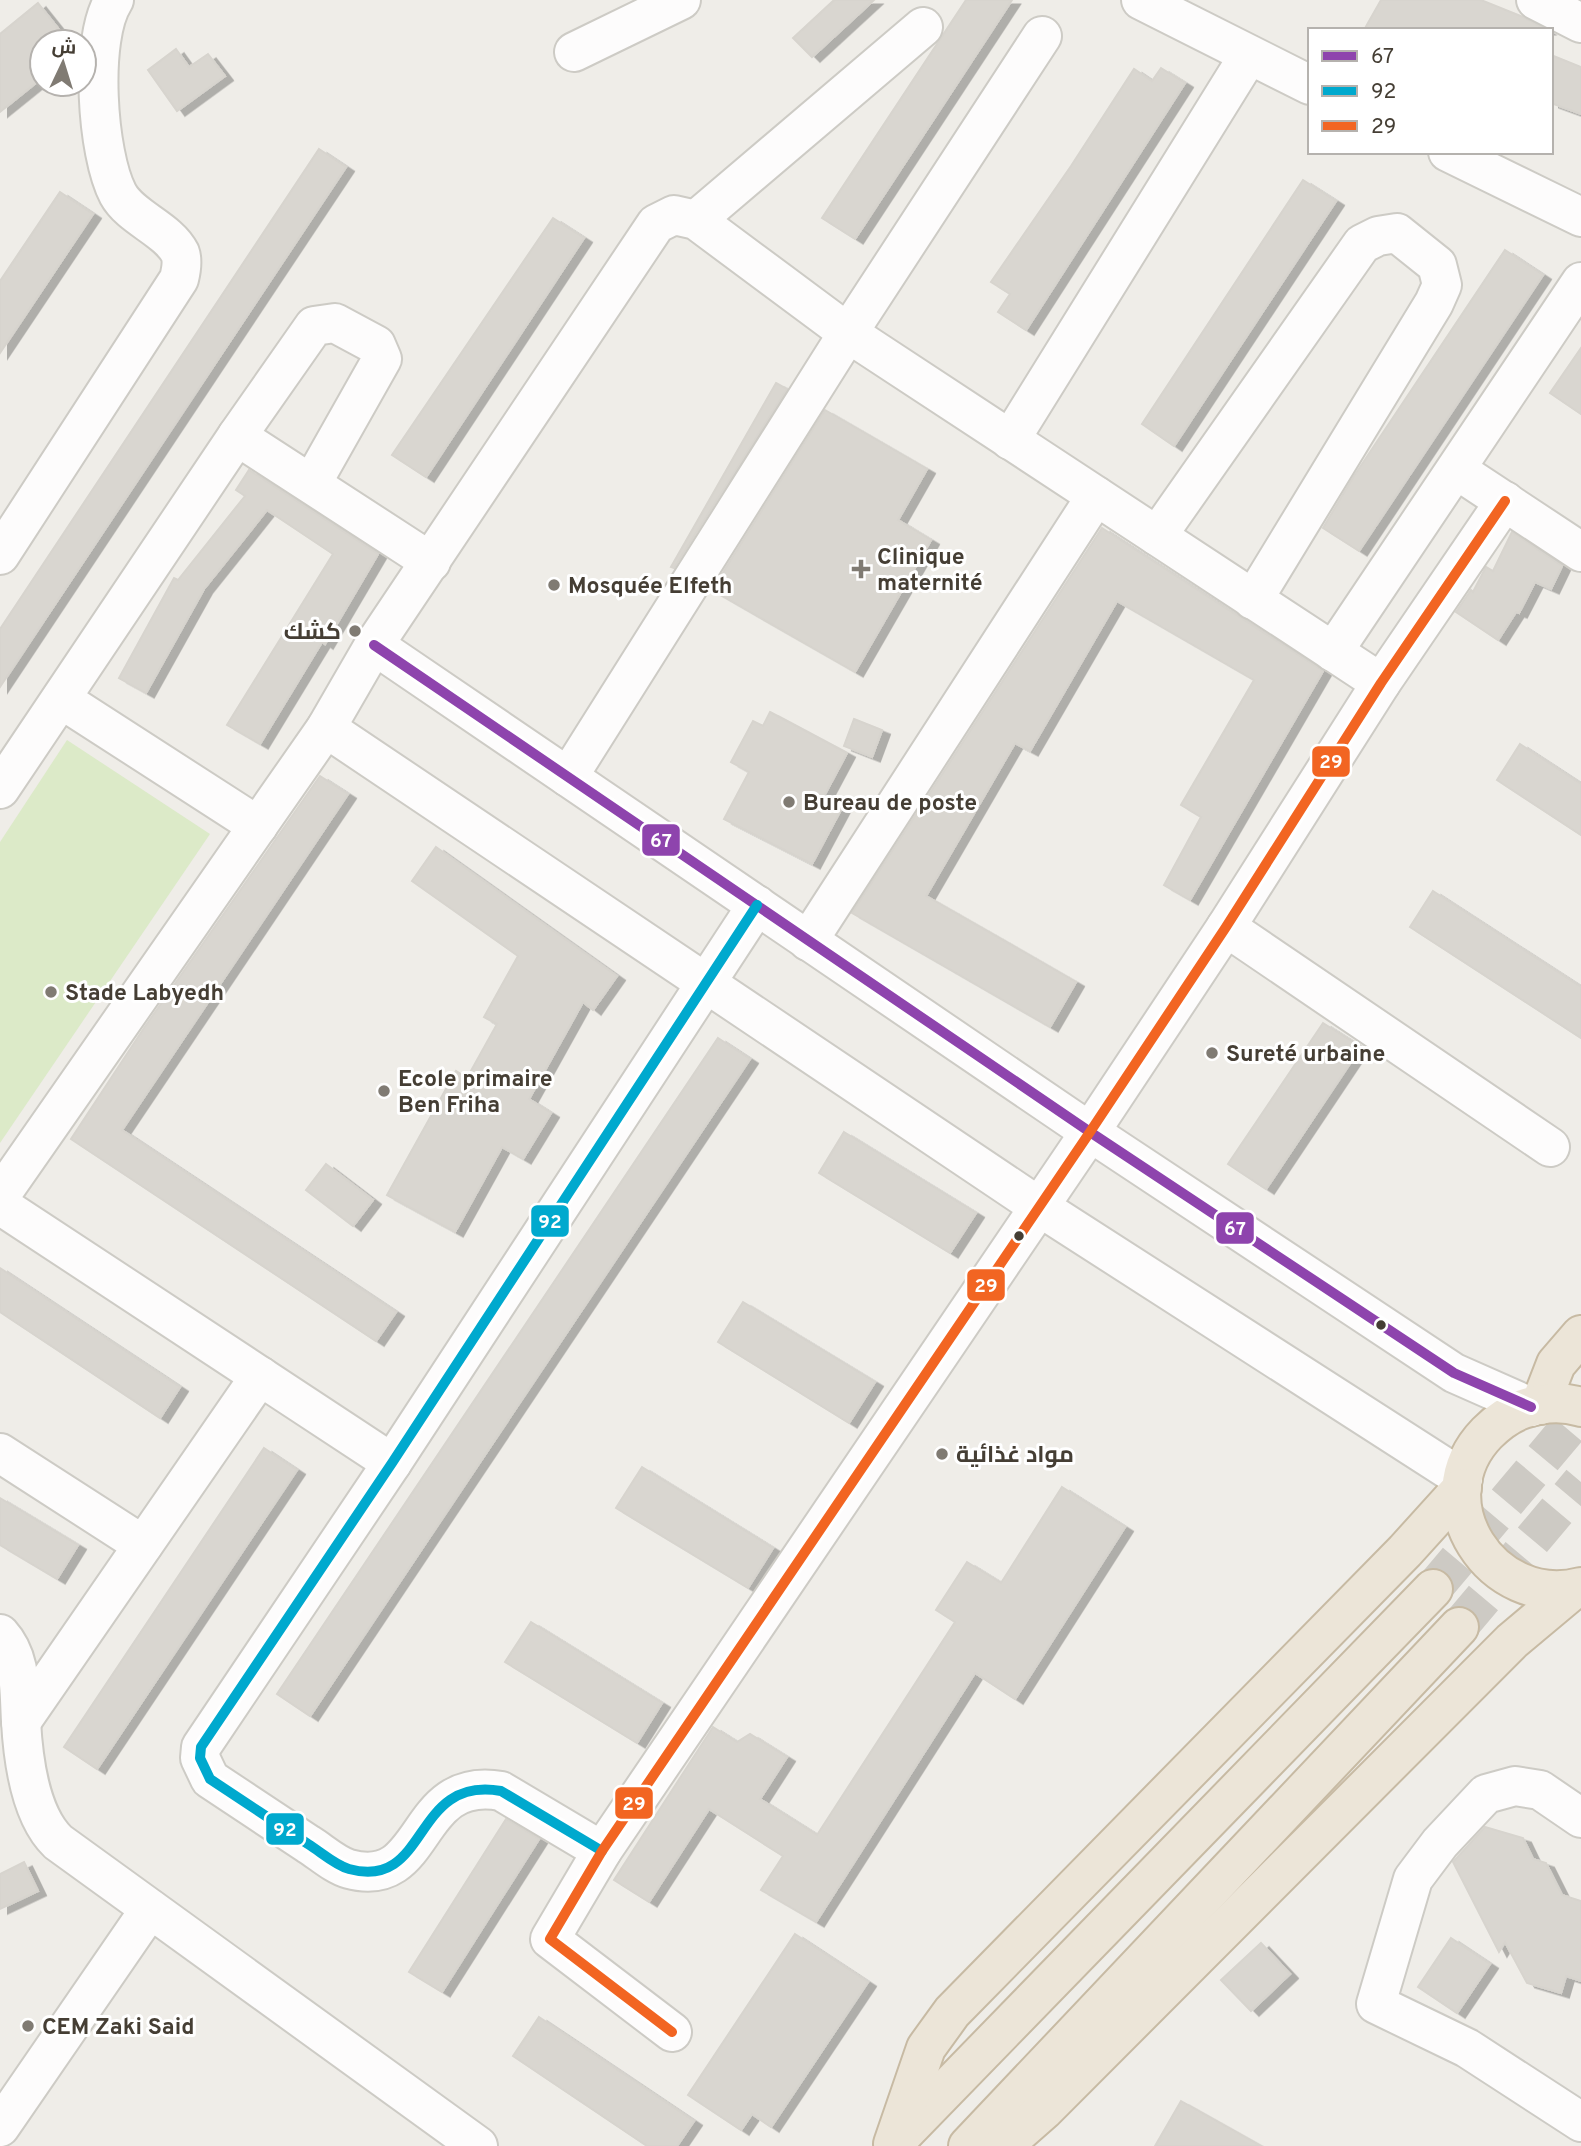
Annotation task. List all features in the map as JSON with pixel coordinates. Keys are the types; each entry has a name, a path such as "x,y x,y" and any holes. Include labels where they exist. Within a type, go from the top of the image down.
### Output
{"highway":[{"path":"1535,1406 1556,1364 1581,1335"},
{"path":"1578,1595 1530,1587 1510,1579 1492,1566 1468,1531 1462,1509 1462,1484 1473,1451 1481,1439 1504,1419 1535,1406 1558,1404 1581,1407"},
{"path":"892,2145 926,2048 952,2012 1405,1551 1462,1484"},
{"path":"892,2145 1433,1589"},
{"path":"1003,2146 1044,2110 1512,1641 1578,1595"},
{"path":"968,2146 1459,1627"}],"street":[{"path":"0,555 179,279 181,255 174,245 128,206 118,194 101,133 99,49 103,23 114,0"},
{"path":"574,52 681,0"},
{"path":"1142,0 1308,84"},
{"path":"1536,0 1581,23"},
{"path":"696,220 923,27"},
{"path":"568,777 848,333 1042,36"},
{"path":"1010,440 1249,55"},
{"path":"1452,154 1581,217"},
{"path":"0,1196 326,728 374,645 656,224 674,215 696,220 848,333 1381,683"},
{"path":"1157,536 1362,244 1378,236 1397,233 1437,265 1443,285 1253,600"},
{"path":"1334,652 1581,282"},
{"path":"0,789 314,326 335,323 376,345 382,359 312,483"},
{"path":"237,436 431,562"},
{"path":"1457,470 1581,552"},
{"path":"808,941 1096,496"},
{"path":"672,2032 550,1938 602,1851 1090,1132 1226,927 1381,683 1505,501"},
{"path":"374,645 1090,1132 1454,1373 1535,1406"},
{"path":"61,699 258,826"},
{"path":"326,728 1038,1206 1462,1484"},
{"path":"602,1851 501,1791 485,1788 453,1796 441,1806 405,1857 391,1866 376,1872 345,1868 210,1779 200,1758 201,1747 392,1463 757,905"},
{"path":"1226,927 1550,1147"},
{"path":"0,1205 392,1463"},
{"path":"21,1722 260,1376"},
{"path":"0,1453 143,1545"},
{"path":"0,1634 10,1645 17,1669 21,1722 35,1808 46,1831 478,2146"},
{"path":"1581,1818 1540,1790 1515,1786 1486,1794 1440,1843 1413,1879 1376,2004 1467,2048 1581,2122"},
{"path":"0,2127 150,1909"}],"green space":[{"name":"Stade Labyedh","path":"67,740 210,834 0,1143 0,842"}],"building":[{"path":"834,0 874,0 812,57 793,38"},
{"path":"966,0 1012,0 855,239 822,218"},
{"path":"1381,0 1481,0 1542,28 1365,28"},
{"path":"38,3 58,28 28,28 28,89 0,112 0,34"},
{"path":"176,49 189,67 208,54 225,76 177,111 148,70"},
{"path":"1553,56 1581,67 1581,114 1553,104"},
{"path":"1161,68 1185,83 1026,330 998,312 1010,294 991,282 1134,69 1152,81"},
{"path":"319,149 346,167 0,687 0,629"},
{"path":"1303,180 1336,201 1174,446 1142,424"},
{"path":"60,192 93,214 0,353 0,281"},
{"path":"553,218 584,238 426,477 392,455"},
{"path":"1505,250 1543,275 1359,551 1323,528 1354,476"},
{"path":"1581,348 1581,414 1550,393"},
{"path":"776,383 787,389 674,568 671,567"},
{"path":"825,410 927,469 898,520 931,540 855,672 712,590"},
{"path":"249,470 378,554 325,644 322,642 260,744 227,725 333,554 267,510 204,589 146,693 119,678 174,578 178,580 245,496 236,490"},
{"path":"1102,528 1323,671 1190,900 1164,885 1201,817 1181,805 1254,680 1117,601 1030,751 1015,743 926,896 1076,982 1050,1027 852,913"},
{"path":"1512,532 1562,566 1551,589 1535,582 1519,613 1516,612 1498,640 1456,612 1471,590 1473,592 1486,567 1493,571"},
{"path":"770,712 847,753 824,796 843,806 812,864 724,819 749,772 731,762 753,721 763,726"},
{"path":"854,719 882,730 872,757 844,746"},
{"path":"1520,744 1581,784 1581,835 1497,780"},
{"path":"320,776 348,794 122,1130 396,1312 376,1341 71,1139 144,1028"},
{"path":"436,847 617,976 593,1010 583,1002 529,1099 551,1113 523,1159 502,1147 455,1232 387,1195 456,1071 467,1078 497,1024 484,1017 518,956 412,881"},
{"path":"1433,891 1581,987 1581,1038 1410,927"},
{"path":"1323,1023 1361,1047 1266,1189 1228,1164"},
{"path":"718,1038 750,1059 310,1716 277,1694"},
{"path":"844,1132 976,1213 950,1253 819,1173"},
{"path":"326,1164 373,1200 353,1226 306,1190"},
{"path":"0,1268 180,1387 160,1418 0,1312"},
{"path":"743,1302 875,1382 849,1423 718,1342"},
{"path":"264,1448 297,1470 97,1769 64,1747"},
{"path":"642,1467 773,1548 748,1588 616,1508"},
{"path":"1062,1487 1125,1527 1015,1699 975,1673 816,1922 761,1890 783,1856 709,1809 649,1902 614,1880 713,1727 737,1742 750,1734 787,1757 760,1799 817,1835 955,1622 936,1610 967,1562 1001,1583"},
{"path":"0,1498 78,1545 57,1579 0,1545"},
{"path":"531,1622 662,1703 637,1743 505,1662"},
{"path":"506,1819 539,1839 442,1992 409,1972"},
{"path":"1485,1827 1523,1838 1533,1859 1546,1863 1562,1895 1581,1901 1581,1981 1566,1976 1561,1993 1527,1983 1505,1942 1499,1952 1453,1862"},
{"path":"24,1862 38,1891 0,1909 0,1874"},
{"path":"795,1934 868,1982 771,2127 752,2114 741,2130 688,2095"},
{"path":"1451,1938 1490,1964 1457,2013 1418,1987"},
{"path":"1261,1943 1290,1974 1251,2011 1221,1980"},
{"path":"539,2017 694,2121 677,2146 647,2146 513,2056"},
{"path":"1181,2101 1261,2146 1155,2146"}],"tunnel":[{"path":"1433,1589 1581,1413"},
{"path":"1459,1627 1581,1482"}],"transit line":[{"name":"29","path":"672,2032 550,1939 602,1851 1090,1132 1226,927 1381,683 1505,501"},
{"name":"67","path":"374,645 1090,1132 1454,1373 1531,1407"},
{"name":"92","path":"602,1851 501,1791 472,1791 451,1800 435,1814 409,1850 394,1864 375,1871 349,1869 210,1779 200,1758 201,1747 392,1463 757,905"}],"place":[{"name":"Clinique maternité","path":"861,569"},
{"name":"Mosquée Elfeth","path":"554,585"},
{"name":"كشك","path":"355,631"},
{"name":"Bureau de poste","path":"789,802"},
{"name":"Stade Labyedh","path":"51,992"},
{"name":"Sureté urbaine","path":"1212,1053"},
{"name":"Ecole primaire Ben Friha","path":"384,1091"},
{"name":"مواد غذائية","path":"942,1454"},
{"name":"CEM Zaki Said","path":"28,2026"}]}
